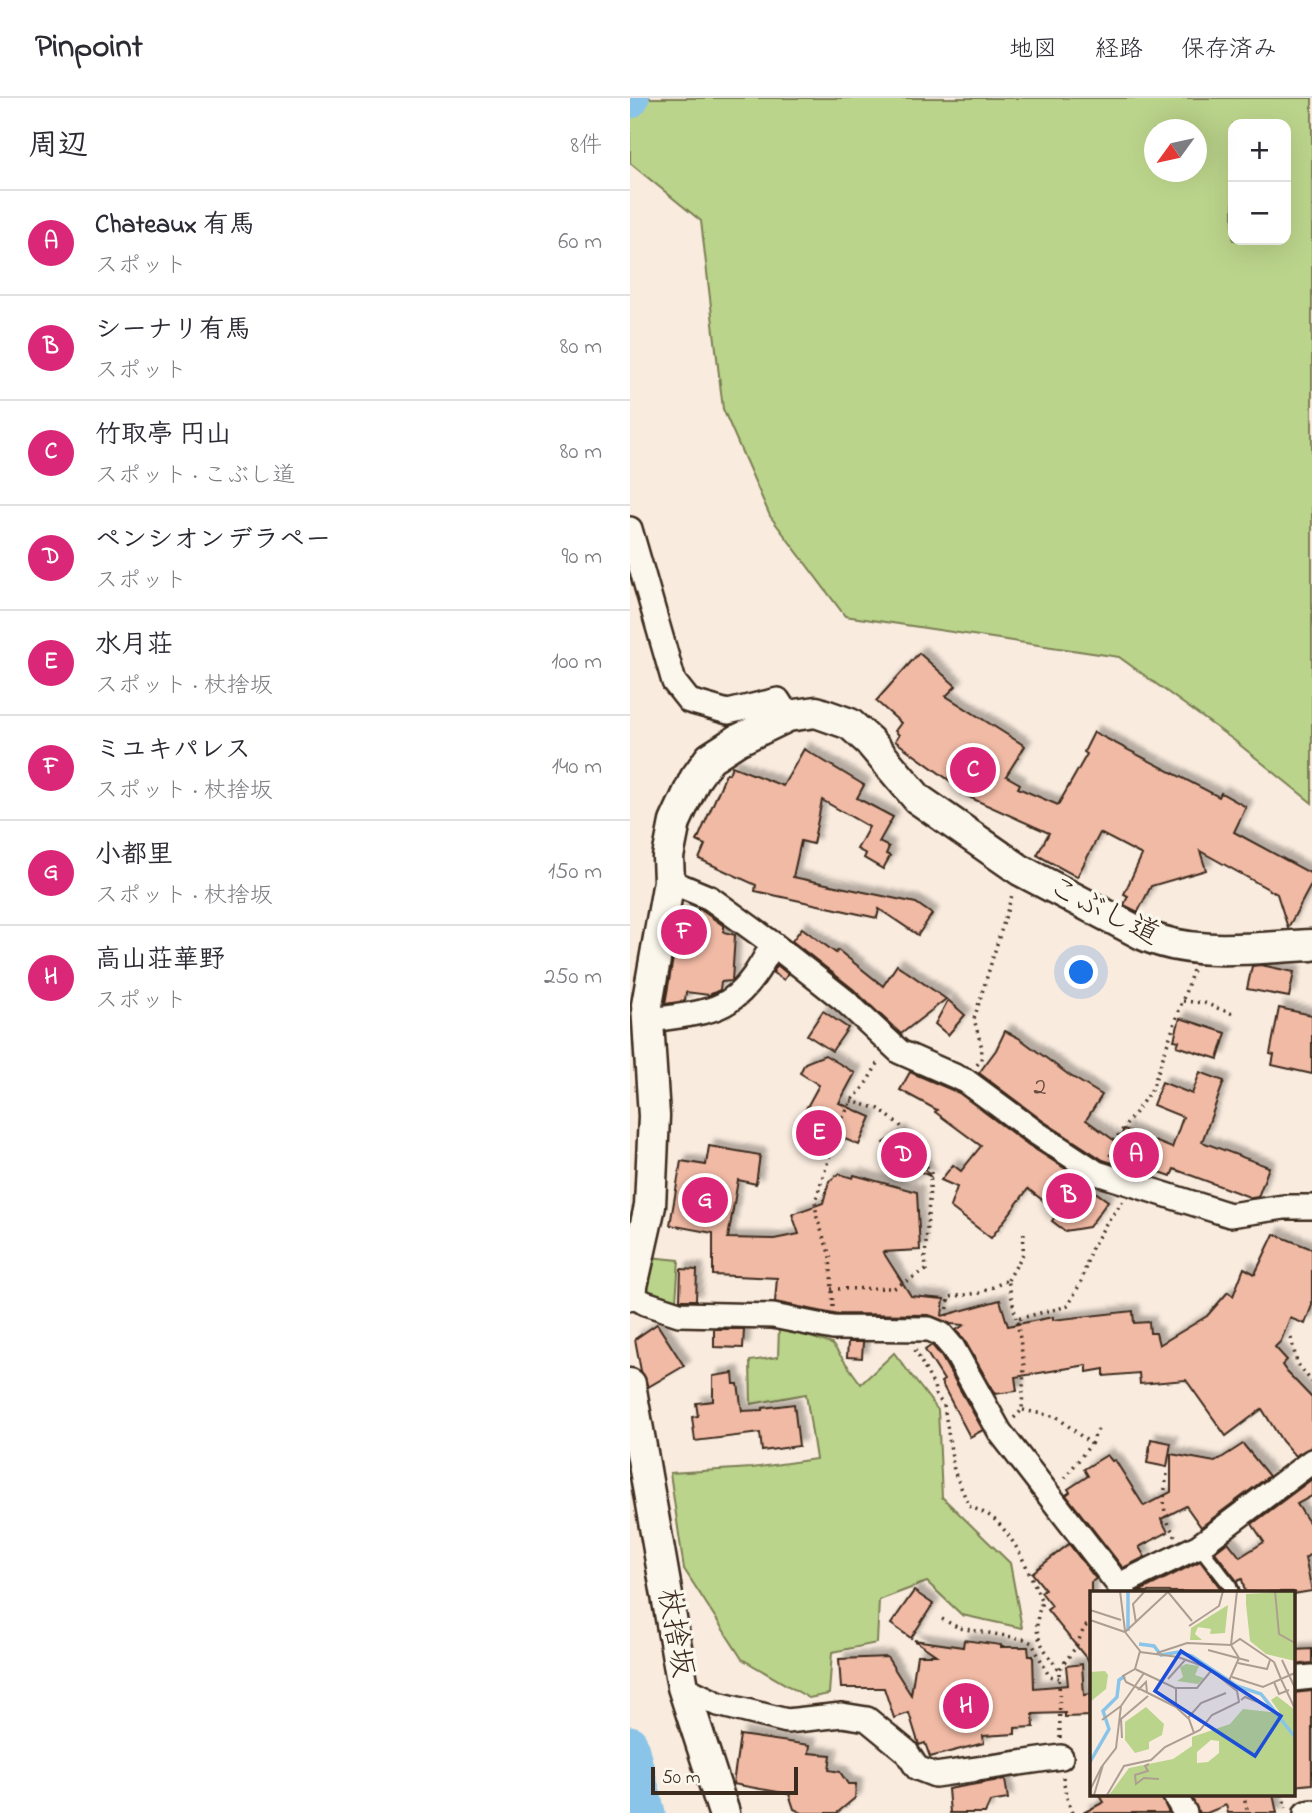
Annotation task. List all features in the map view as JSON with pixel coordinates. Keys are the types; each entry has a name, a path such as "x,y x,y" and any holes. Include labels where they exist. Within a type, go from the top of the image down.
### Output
{"street":[{"path":"630,529 674,682 689,701 728,712 778,700 788,716 738,740 710,758 695,779 675,822 668,857 669,881 642,1011 654,1116 650,1206 630,1295 679,1314 773,1316 833,1328 929,1329 942,1334 963,1365 1000,1432 1121,1589 1192,1549 1312,1461"},
{"name":"こぶし道","path":"788,716 816,712 850,724 869,741 918,799 1020,870 1140,937 1163,944 1197,949 1312,945"},
{"path":"669,881 710,898 773,944 844,1000 900,1052 966,1081 1035,1132 1112,1177 1230,1215 1284,1207 1312,1207"},
{"path":"642,1011 684,1015 728,1002 746,985 773,944"},
{"name":"杖捨坂","path":"630,1384 683,1687 724,1813"},
{"path":"1294,1679 1312,1677"},
{"path":"683,1687 718,1704 787,1721 842,1715 867,1719 906,1751 917,1768 935,1775 1061,1757"},
{"path":"1175,1796 1185,1813"},
{"path":"1306,1813 1312,1812"}],"lane":[{"path":"1192,1549 1229,1584 1231,1591"}],"path":[{"path":"966,1081 981,1060 982,1048 974,1018 1020,870"},
{"path":"1017,1319 1068,1306 1082,1280 1090,1251 1124,1200 1112,1177 1118,1136 1152,1089 1192,974"},
{"path":"1183,1001 1204,1003 1233,1014"},
{"path":"833,1328 830,1256 817,1218 815,1202 839,1126 851,1101 864,1087 890,1043"},
{"path":"831,1289 894,1288 926,1270 931,1173 900,1125 879,1109 851,1101"},
{"path":"942,1334 947,1324 949,1297 980,1293 1008,1280 1023,1254 1024,1229"},
{"path":"1000,1432 1023,1410 1024,1366 1008,1280"},
{"path":"890,1329 890,1337 907,1341 917,1353 936,1396 944,1405 954,1471 969,1506 993,1518 1011,1541 1033,1581 1042,1602 1036,1617 1040,1645 1059,1670"},
{"path":"1291,1338 1297,1363 1312,1382"},
{"path":"1023,1410 1057,1418 1091,1444"},
{"path":"1049,1497 1091,1444 1100,1425"},
{"path":"1167,1475 1163,1505 1168,1524 1192,1549"},
{"path":"942,1619 959,1628 1024,1639 1032,1643 1049,1676 1059,1678"},
{"path":"1072,1813 1066,1795 1061,1757 1059,1670 1090,1622"},
{"path":"1244,1796 1248,1813"},
{"path":"1283,1796 1287,1813"}],"green space":[{"path":"630,98 1312,98 1312,803 1235,741 1119,657 845,616 770,516 723,409 701,221 630,163"},
{"path":"649,1257 679,1260 676,1301 649,1298 644,1292"},
{"path":"779,1327 832,1344 861,1384 894,1353 938,1410 942,1497 1010,1563 1022,1628 962,1615 927,1582 879,1600 877,1643 832,1652 829,1694 809,1698 742,1659 684,1569 670,1473 752,1468 816,1459 806,1394 751,1404 750,1361 778,1357"}],"building":[{"path":"919,653 956,686 946,696 1025,746 1006,776 1020,784 1018,788 1058,805 1087,754 1084,752 1094,732 1219,797 1221,793 1246,807 1234,832 1312,874 1312,883 1288,928 1277,894 1200,851 1206,870 1151,886 1138,912 1124,905 1128,896 1124,894 1142,855 1100,833 1077,877 1037,855 1049,833 962,794 957,786 895,741 899,735 895,731 901,723 876,701"},
{"path":"804,749 864,785 857,798 893,817 879,842 889,847 886,854 890,856 883,869 864,858 866,854 857,849 869,827 822,800 813,844 801,841 793,877 916,903 932,914 918,935 879,909 877,918 755,891 756,885 699,859 705,845 697,841 732,766 783,786"},
{"path":"698,908 724,926 724,932 735,935 732,981 721,982 720,990 709,995 686,992 685,1001 665,1004 681,912 697,915"},
{"path":"802,928 836,953 838,950 883,986 897,965 946,999 901,1034 853,989 792,941"},
{"path":"777,965 788,974 784,980 773,973"},
{"path":"1261,965 1294,972 1289,997 1247,989 1252,966"},
{"path":"948,1000 965,1015 948,1035 935,1024"},
{"path":"1279,1008 1312,1015 1312,1074 1272,1065 1274,1055 1270,1054"},
{"path":"823,1011 848,1028 832,1051 807,1035"},
{"path":"1180,1018 1226,1033 1218,1059 1177,1046 1179,1041 1174,1040"},
{"path":"1005,1031 1102,1095 1086,1120 1118,1143 1124,1129 1172,1148 1183,1117 1153,1105 1162,1082 1192,1094 1200,1072 1224,1081 1202,1142 1269,1167 1258,1197 1252,1198 1174,1169 1171,1176 1154,1170 1151,1175 1103,1160 1043,1121 979,1073 996,1050"},
{"path":"825,1055 855,1073 839,1103 871,1117 859,1145 833,1134 824,1157 799,1146 810,1120 802,1116 819,1085 800,1073 805,1063"},
{"path":"910,1072 959,1093 1027,1144 1092,1186 1091,1189 1108,1201 1089,1227 1065,1231 1052,1221 1058,1212 1028,1189 991,1238 950,1207 957,1187 941,1180 953,1165 961,1171 981,1146 935,1112 937,1110 900,1090"},
{"path":"900,1132 930,1176 897,1161 884,1143"},
{"path":"709,1146 760,1155 756,1184 738,1180 728,1238 774,1239 799,1234 792,1214 823,1203 829,1181 839,1174 853,1178 854,1175 917,1192 920,1250 883,1252 911,1296 944,1299 942,1316 1000,1300 1008,1326 1053,1317 1053,1320 1133,1311 1134,1323 1149,1322 1150,1333 1156,1333 1159,1345 1207,1316 1228,1292 1233,1296 1244,1268 1255,1274 1274,1234 1312,1249 1312,1305 1305,1324 1290,1318 1281,1341 1275,1347 1287,1360 1282,1365 1287,1372 1312,1398 1312,1447 1295,1456 1262,1409 1226,1436 1186,1380 1140,1384 1139,1373 1104,1376 1104,1369 1087,1372 1087,1365 1015,1377 1017,1391 995,1394 956,1330 964,1325 951,1324 929,1315 834,1314 775,1302 777,1278 713,1275 713,1233 670,1225 681,1161 706,1165"},
{"path":"681,1269 697,1270 696,1300 680,1300"},
{"path":"657,1324 684,1366 648,1387 641,1371 635,1339"},
{"path":"714,1329 744,1329 743,1348 714,1347"},
{"path":"848,1342 863,1342 862,1358 847,1357"},
{"path":"932,1345 983,1430 970,1437 941,1382 944,1380 925,1350"},
{"path":"733,1373 734,1384 738,1384 742,1411 794,1404 799,1446 762,1451 760,1433 695,1441 692,1417 698,1416 696,1403 713,1401 713,1376"},
{"path":"1151,1439 1171,1443 1167,1467 1147,1463"},
{"path":"1243,1444 1269,1476 1201,1527 1186,1506 1161,1519 1168,1532 1139,1547 1145,1557 1123,1568 1066,1495 1070,1492 1068,1489 1088,1476 1084,1469 1107,1455 1112,1461 1115,1460 1144,1506 1171,1492 1171,1454 1215,1462"},
{"path":"1312,1479 1312,1496 1297,1504 1312,1527 1312,1553 1305,1558 1312,1591 1294,1594 1294,1591 1245,1591 1242,1579 1237,1581 1215,1552 1228,1542 1240,1557 1264,1542 1252,1524"},
{"path":"1069,1544 1096,1579 1091,1582 1090,1591 1090,1663 1047,1610 1052,1606 1041,1592 1045,1589 1032,1573"},
{"path":"1200,1561 1221,1589 1216,1591 1140,1591"},
{"path":"914,1591 933,1604 911,1638 891,1624"},
{"path":"914,1640 963,1647 964,1640 1001,1647 1028,1647 1029,1656 1033,1656 1034,1688 1068,1685 1066,1666 1082,1664 1084,1695 1090,1694 1090,1716 1065,1717 1065,1713 1033,1714 1034,1727 1015,1728 1015,1734 983,1736 984,1743 930,1757 925,1743 919,1745 909,1713 894,1718 884,1688 841,1688 839,1659 887,1657 911,1695 917,1655 936,1655"},
{"path":"1312,1649 1312,1663 1294,1665 1294,1650"},
{"path":"1312,1691 1312,1784 1294,1786 1294,1693"},
{"path":"740,1735 810,1745 809,1753 831,1755 829,1770 840,1772 848,1784 856,1784 855,1798 837,1813 802,1813 794,1809 789,1794 733,1784"},
{"path":"1005,1779 1008,1799 990,1802 985,1813 950,1813 948,1789"},
{"path":"1100,1796 1161,1796 1169,1813 1083,1813 1104,1802"},
{"path":"1191,1796 1273,1796 1277,1813 1228,1813 1226,1805 1207,1813 1199,1813"}],"waterway":[{"path":"630,1743 648,1813"}],"place":[{"name":"竹取亭 円山","path":"973,770"},
{"name":"ミユキパレス","path":"684,932"},
{"name":"水月荘","path":"819,1133"},
{"name":"ペンシオンデラペー","path":"904,1155"},
{"name":"Chateaux 有馬","path":"1136,1155"},
{"name":"シーナリ有馬","path":"1069,1196"},
{"name":"小都里","path":"705,1200"},
{"name":"高山荘華野","path":"966,1706"}]}
